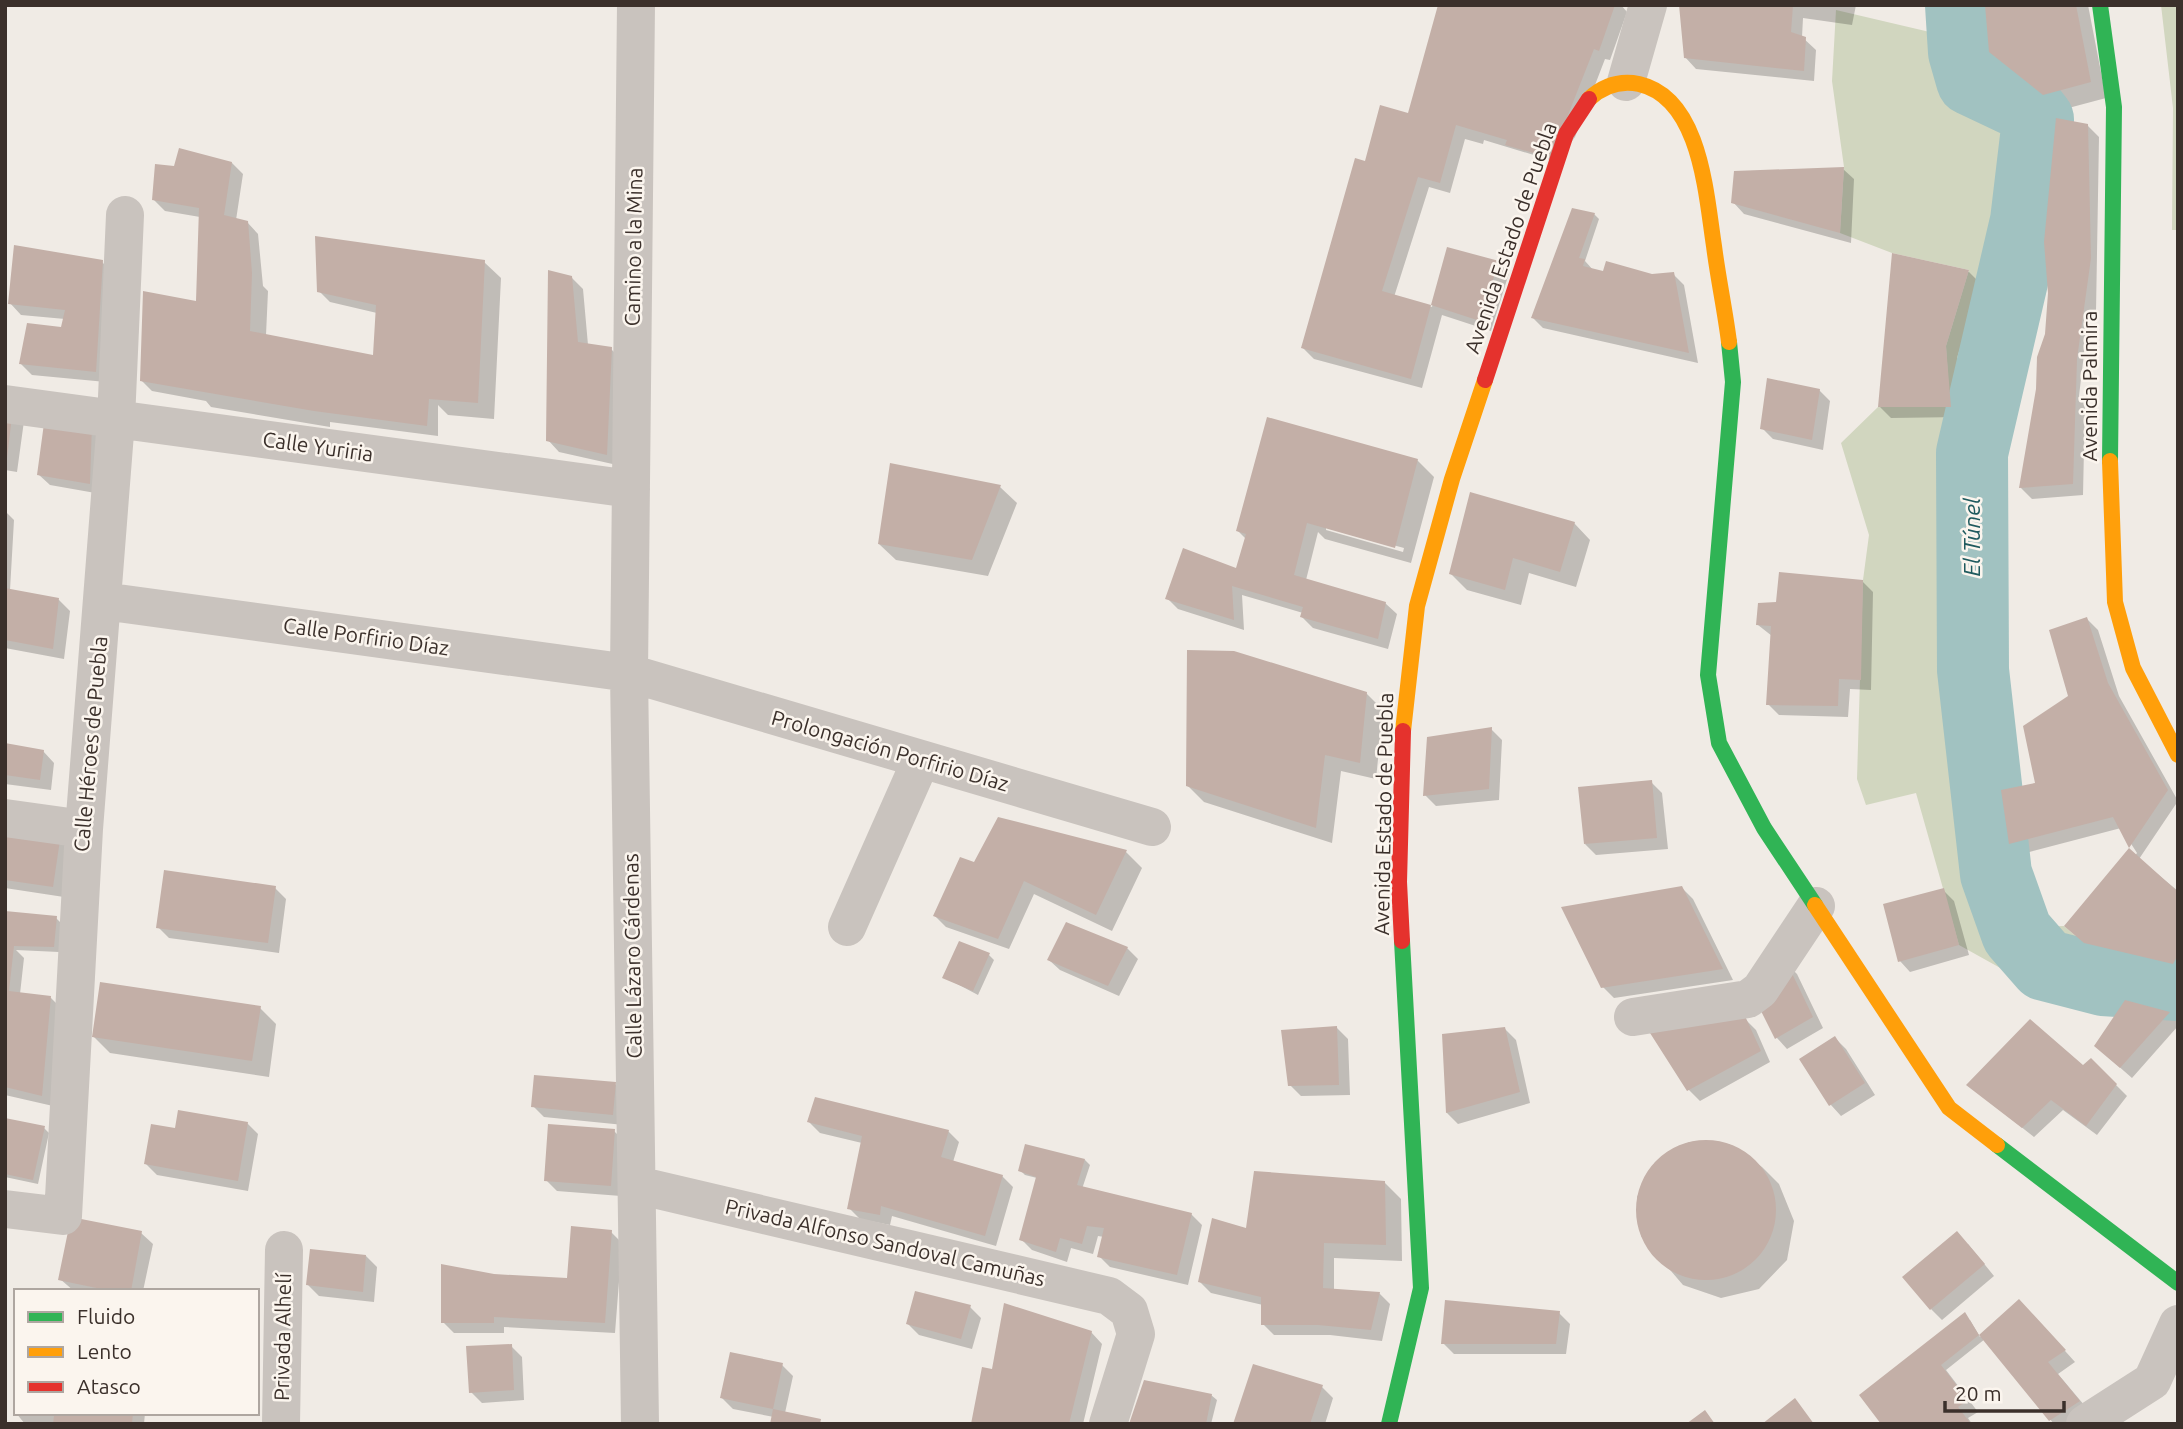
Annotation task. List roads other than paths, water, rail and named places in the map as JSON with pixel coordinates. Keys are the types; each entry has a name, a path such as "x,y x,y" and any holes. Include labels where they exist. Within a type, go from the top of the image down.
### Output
{"street":[{"name":"Camino a la Mina","path":"631,489 636,5"},
{"path":"1648,5 1626,82 1660,93 1674,106 1691,137 1702,176 1730,346 1733,382 1708,675 1719,743 1764,828 1949,1108 2178,1283"},
{"name":"Avenida Palmira","path":"2100,5 2114,107 2110,488 2115,602 2133,668 2178,755"},
{"name":"Avenida Estado de Puebla","path":"1389,1424 1421,1288 1399,882 1402,735 1417,606 1451,480 1566,134 1588,99 1604,88 1626,82"},
{"name":"Calle Héroes de Puebla","path":"5,1209 63,1216 83,829 116,420 125,215"},
{"name":"Calle Yuriria","path":"5,404 631,489"},
{"name":"Calle Lázaro Cárdenas","path":"631,489 629,673 640,1424"},
{"name":"Calle Porfirio Díaz","path":"103,601 629,673"},
{"name":"Prolongación Porfirio Díaz","path":"629,673 1152,827"},
{"path":"847,927 921,760"},
{"path":"5,818 83,829"},
{"path":"1633,1017 1748,999 1760,990 1816,906"},
{"name":"Privada Alfonso Sandoval Camuñas","path":"637,1185 1110,1296 1129,1311 1136,1334 1108,1424"},
{"name":"Privada Alhelí","path":"281,1424 284,1250"},
{"path":"2085,1424 2152,1381 2178,1324"}],"waterway":[{"name":"El Túnel","path":"1961,5 1964,52 1972,80 2027,106 2038,120 2026,221 1972,453 1973,670 1996,874 2017,933 2045,965 2103,980 2178,985"}]}
